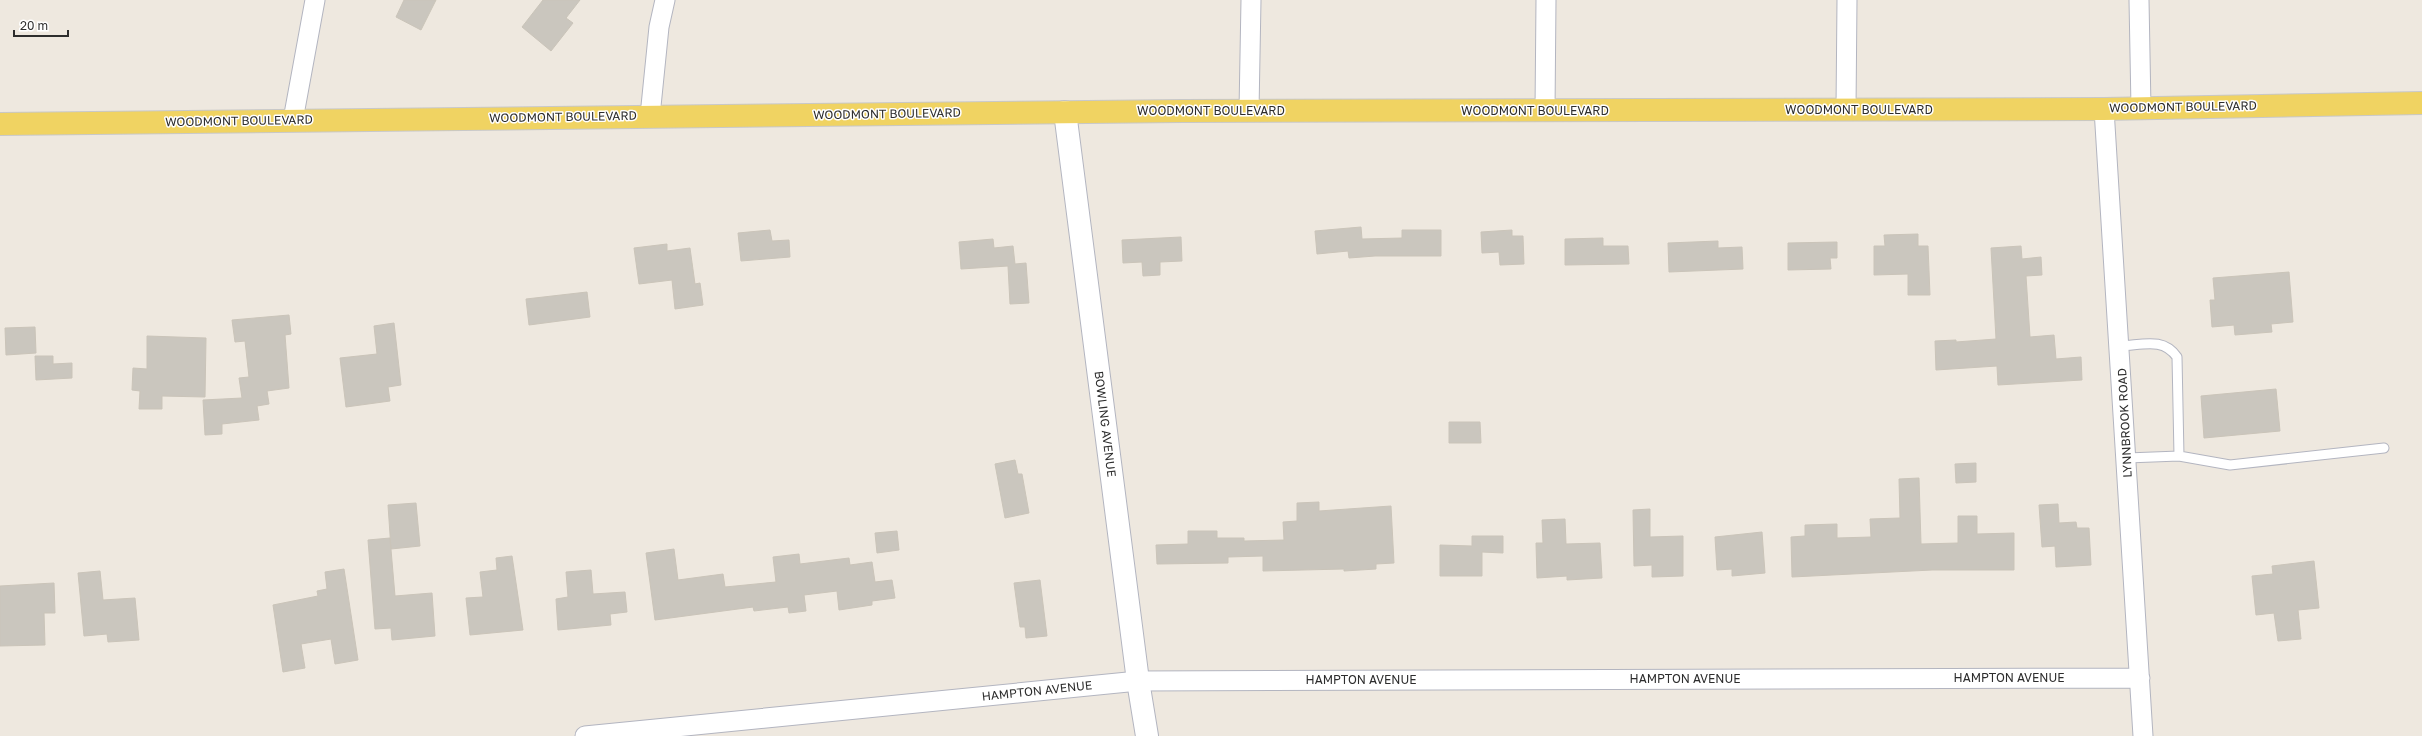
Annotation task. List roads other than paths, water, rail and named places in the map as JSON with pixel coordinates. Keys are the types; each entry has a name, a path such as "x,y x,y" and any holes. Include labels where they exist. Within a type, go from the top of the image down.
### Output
{"main road":[{"name":"WOODMONT BOULEVARD","path":"0,124 1065,112 2104,109 2422,103"}],"street":[{"path":"293,120 314,0"},
{"path":"650,116 659,27 665,0"},
{"path":"1249,111 1251,0"},
{"path":"1545,111 1546,0"},
{"path":"1846,109 1847,0"},
{"path":"2139,0 2141,108"},
{"name":"LYNNBROOK ROAD","path":"2104,109 2127,458 2143,736"},
{"name":"BOWLING AVENUE","path":"1065,112 1138,681 1147,736"},
{"name":"HAMPTON AVENUE","path":"585,736 1138,681 2140,678"}],"lane":[{"path":"2120,346 2163,344 2171,349 2177,357 2179,456"},
{"path":"2127,458 2179,456 2230,465 2384,448"}]}
